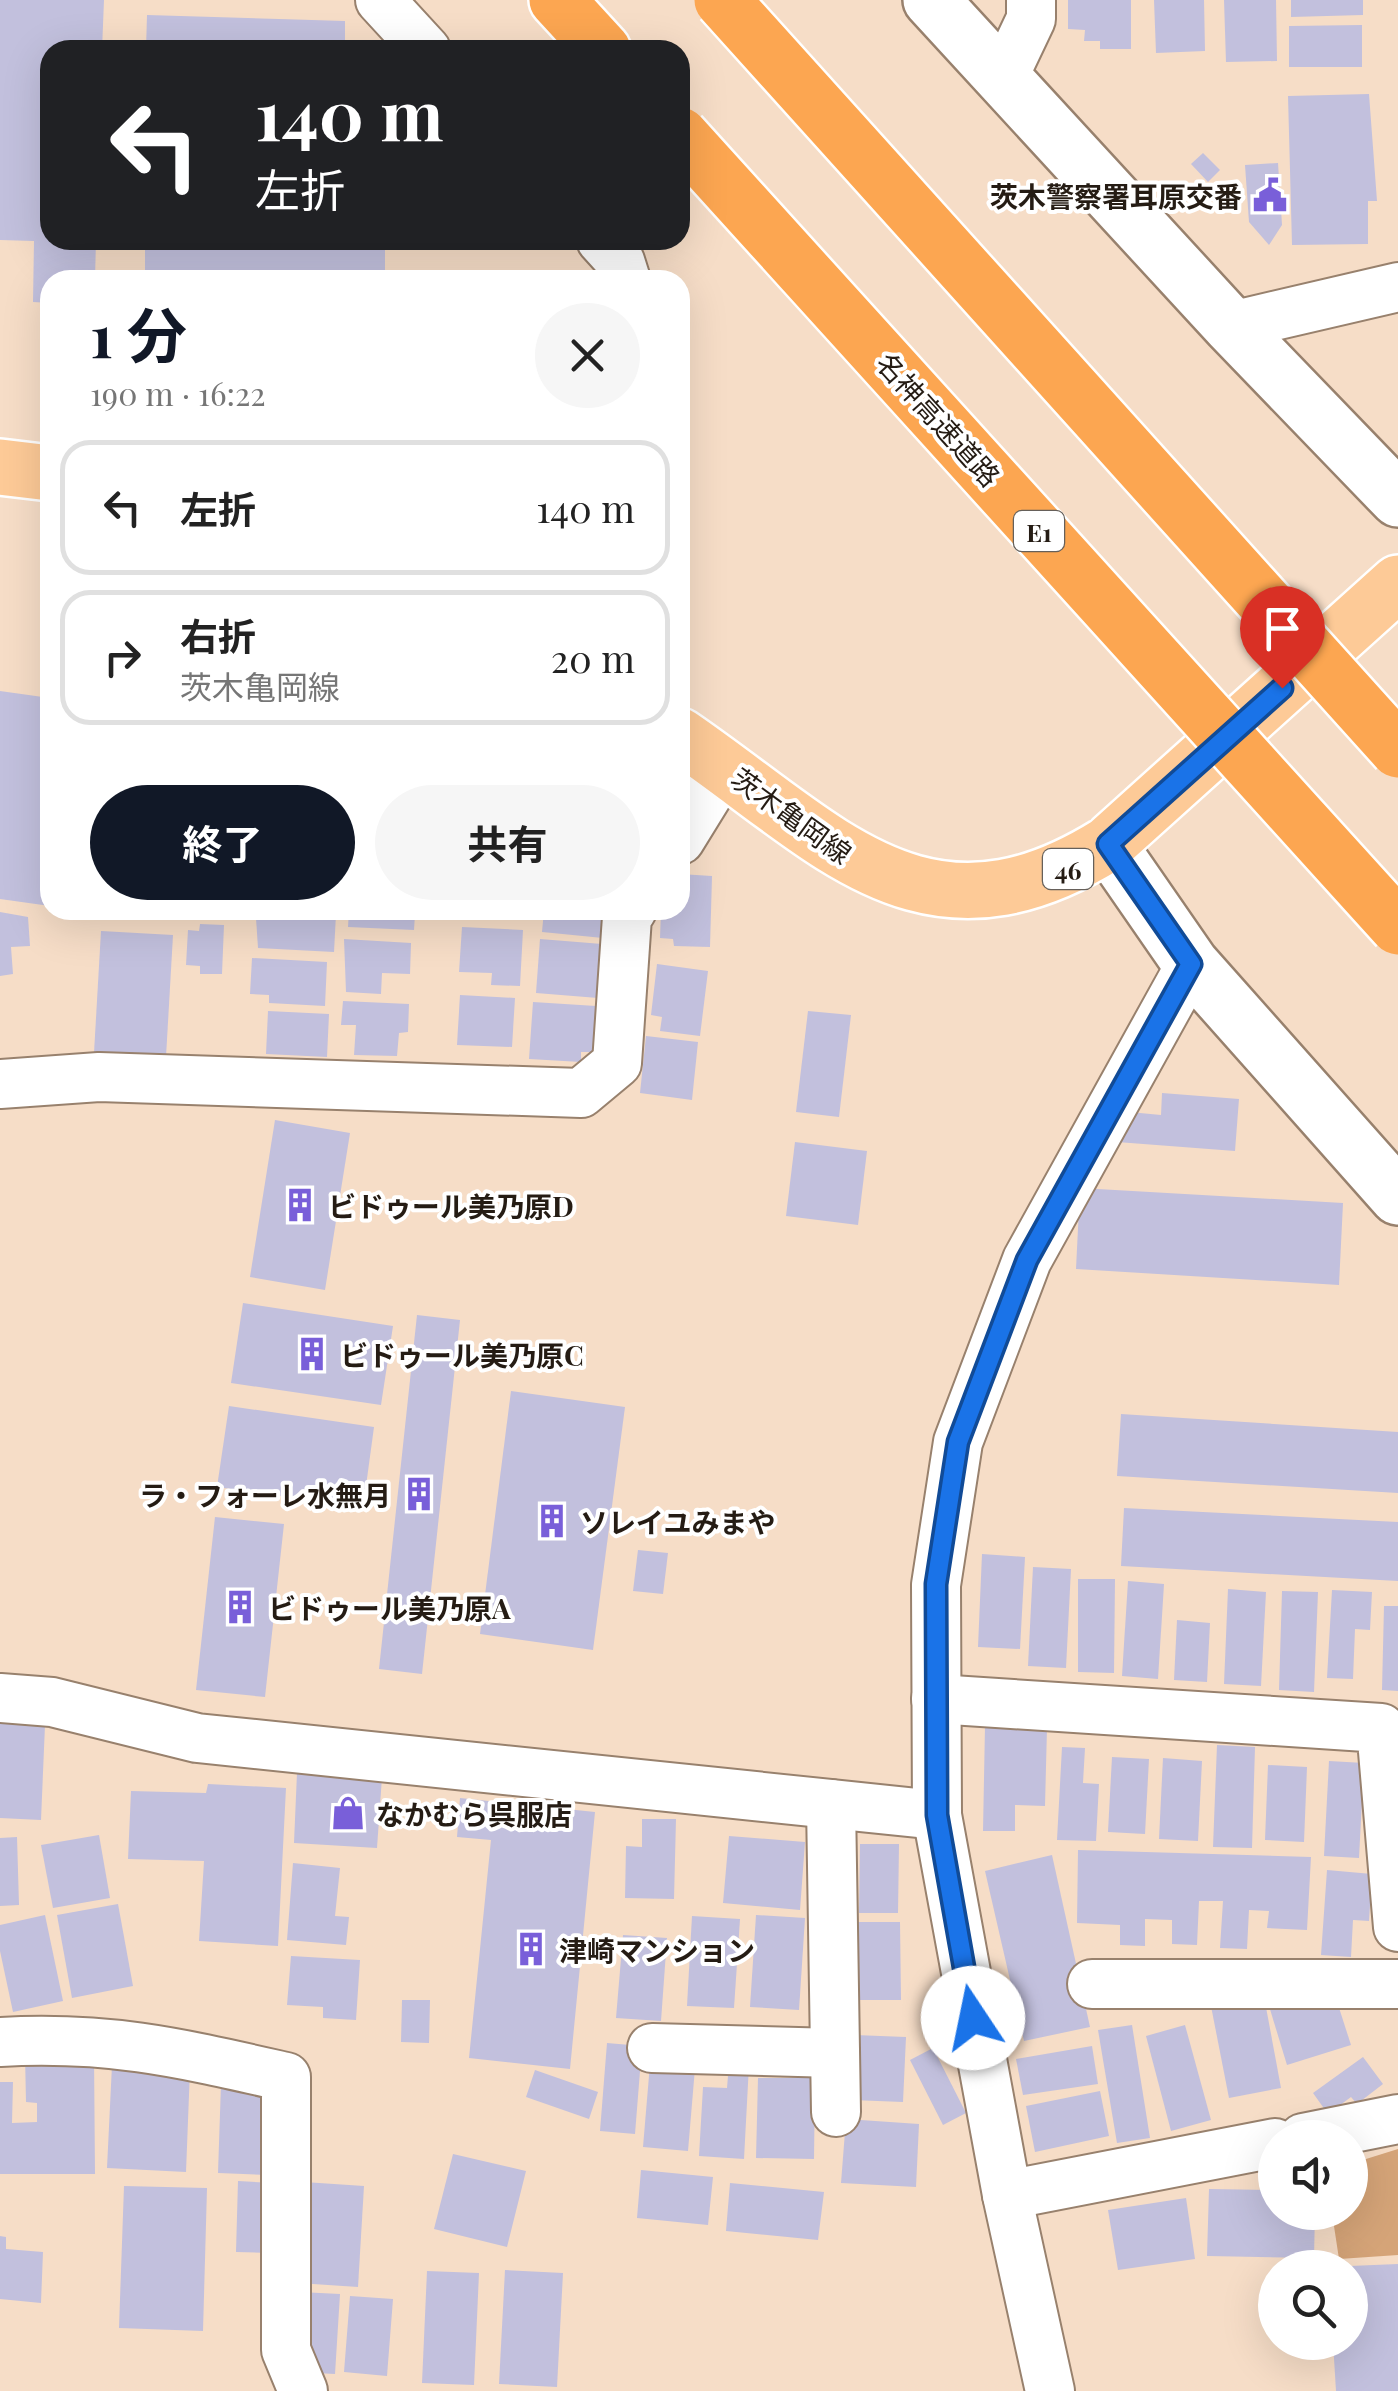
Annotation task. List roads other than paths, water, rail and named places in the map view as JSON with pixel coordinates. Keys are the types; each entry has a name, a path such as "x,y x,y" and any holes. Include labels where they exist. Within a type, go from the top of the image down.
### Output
{"highway":[{"path":"557,0 593,40"},
{"path":"722,0 1398,750"},
{"name":"名神高速道路","path":"690,146 1398,927"}],"main road":[{"path":"0,467 40,472"},
{"name":"茨木亀岡線","path":"690,743 865,868 959,893 1009,890 1045,878 1108,844 1398,583"}],"street":[{"path":"380,0 417,40"},
{"path":"931,0 1231,326 1398,498"},
{"path":"1003,78 1031,18 1031,0"},
{"path":"1231,326 1398,287"},
{"path":"690,824 725,767"},
{"path":"1108,844 1191,964 1398,1197"},
{"path":"0,1084 99,1077 581,1093 617,1063 627,920"},
{"path":"1050,2391 1008,2195 937,1815 936,1584 958,1442 1027,1260 1191,964"},
{"path":"0,1698 52,1702 197,1738 937,1815"},
{"path":"936,1699 1381,1728 1398,1926"},
{"path":"830,1804 836,2112"},
{"path":"1092,1984 1398,1984"},
{"path":"0,2042 74,2038 144,2045 286,2078 286,2350 303,2391"},
{"path":"652,2048 834,2053"},
{"path":"1368,2125 1398,2119"},
{"path":"1008,2195 1258,2146"}],"place":[{"name":"茨木警察署耳原交番","path":"1270,195"},
{"name":"ビドゥール美乃原D","path":"300,1205"},
{"name":"ビドゥール美乃原C","path":"312,1354"},
{"name":"ラ・フォーレ水無月","path":"419,1494"},
{"name":"ソレイユみまや","path":"552,1521"},
{"name":"ビドゥール美乃原A","path":"240,1607"},
{"name":"なかむら呉服店","path":"348,1813"},
{"name":"津崎マンション","path":"531,1949"}]}
